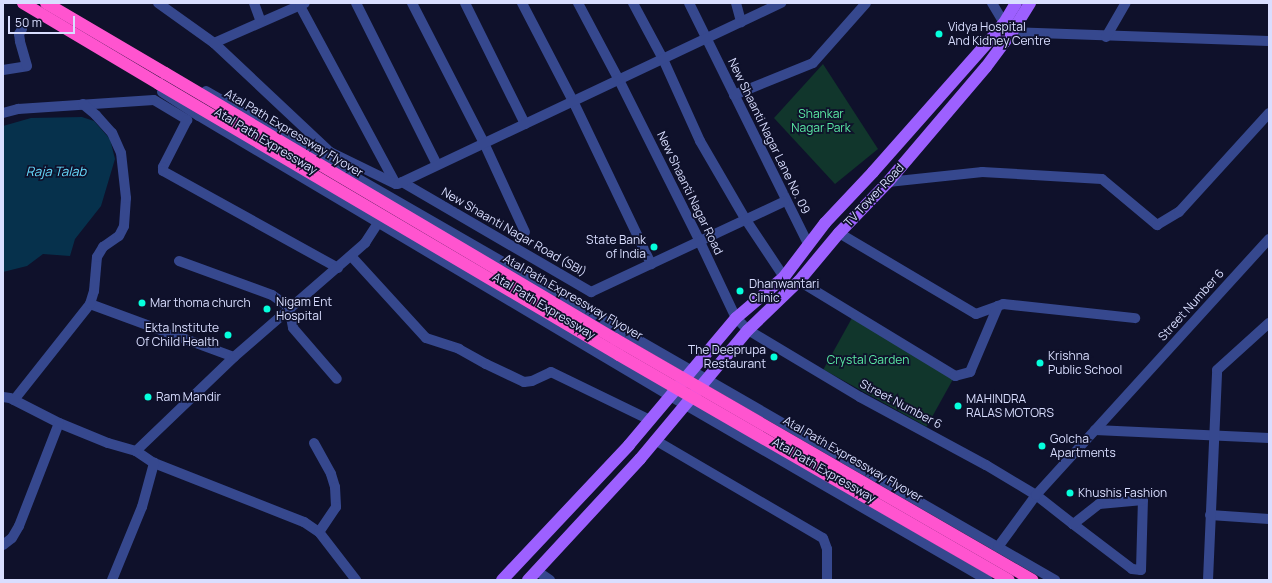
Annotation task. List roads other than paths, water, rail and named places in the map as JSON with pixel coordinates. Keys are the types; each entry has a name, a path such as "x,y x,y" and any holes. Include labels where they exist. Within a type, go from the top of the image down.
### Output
{"highway":[{"path":"23,3 96,40"},
{"path":"46,3 96,40"},
{"name":"Atal Path Expressway Flyover","path":"96,40 612,351 1009,580"},
{"name":"Atal Path Expressway Flyover","path":"162,79 1033,580"}],"main road":[{"name":"TV Tower Road","path":"502,580 629,445 736,318 784,277 808,244 1004,23 1016,3"},
{"name":"TV Tower Road","path":"528,580 642,455 748,330 799,281 839,233 888,182 986,67 1012,32 1030,3"},
{"path":"629,445 642,455"}],"street":[{"path":"158,3 214,43 330,152 399,183 781,3"},
{"path":"254,3 261,22"},
{"path":"356,3 437,165"},
{"path":"412,3 484,143 525,232"},
{"path":"464,3 525,124"},
{"path":"522,3 573,101 651,264"},
{"name":"New Shaanti Nagar Road","path":"578,3 619,80 700,242 736,318"},
{"path":"634,3 700,141 746,220 784,277"},
{"name":"New Shaanti Nagar Lane No. 09","path":"689,3 808,244"},
{"path":"736,3 741,22"},
{"path":"734,95 813,63 866,3"},
{"path":"992,3 1004,23"},
{"path":"1106,37 1126,3"},
{"path":"214,43 303,4 399,183"},
{"path":"3,70 27,66 20,41 22,29"},
{"path":"1012,32 1106,37 1269,41"},
{"name":"Atal Path Expressway","path":"96,40 199,116 670,396 988,580"},
{"name":"Atal Path Expressway","path":"96,40 188,80 1055,580"},
{"path":"3,113 18,109 154,100 187,120 163,167 163,171 338,268"},
{"path":"14,400 90,304 94,291 97,257 103,247 119,236 124,226 126,198 121,153 112,134 96,115 83,104"},
{"path":"888,182 982,172 1102,179 1157,225 1179,212 1269,113"},
{"name":"New Shaanti Nagar Road (SBI)","path":"399,183 591,292 786,201"},
{"path":"136,451 234,358 365,244 378,223"},
{"path":"839,233 976,314 1003,304 1136,318"},
{"name":"Street Number 6","path":"1036,495 1269,239"},
{"path":"351,256 426,338 460,349 486,364 524,382 532,382 551,372 650,420"},
{"path":"179,262 272,295 290,309 293,328 336,379"},
{"path":"799,281 955,376 970,372 998,306"},
{"path":"90,304 234,358"},
{"name":"Street Number 6","path":"736,318 748,330 860,397 986,465 1036,495 1073,524 1132,569 1141,570 1143,500 1099,504 1073,524"},
{"path":"1208,580 1217,370 1269,323"},
{"path":"3,397 14,400 59,423 108,443 136,451 154,463 304,522 319,532 356,580"},
{"path":"3,545 12,538 19,526 59,423"},
{"path":"1095,430 1269,438"},
{"path":"655,440 823,538 827,549 828,580"},
{"path":"314,443 331,474 335,487 336,507 319,532"},
{"path":"112,580 142,507 154,463"},
{"path":"998,547 1036,495"},
{"path":"1210,515 1269,519"},
{"path":"537,571 550,580"}],"water":[{"name":"Raja Talab","path":"82,117 94,121 110,139 115,159 101,206 75,239 70,256 43,254 27,266 3,272 3,126 31,118"}],"place":[{"name":"Vidya Hospital And Kidney Centre","path":"939,34"},
{"name":"State Bank of India","path":"654,247"},
{"name":"Dhanwantari Clinic","path":"740,291"},
{"name":"Mar thoma church","path":"142,303"},
{"name":"Nigam Ent Hospital","path":"267,309"},
{"name":"Ekta Institute Of Child Health","path":"228,335"},
{"name":"The Deeprupa Restaurant","path":"774,357"},
{"name":"Krishna Public School","path":"1040,363"},
{"name":"Ram Mandir","path":"148,397"},
{"name":"MAHINDRA RALAS MOTORS","path":"958,406"},
{"name":"Golcha Apartments","path":"1042,446"},
{"name":"Khushis Fashion","path":"1070,493"}],"park label":[{"name":"Shankar Nagar Park","path":"821,121"},
{"name":"Crystal Garden","path":"868,360"}]}
